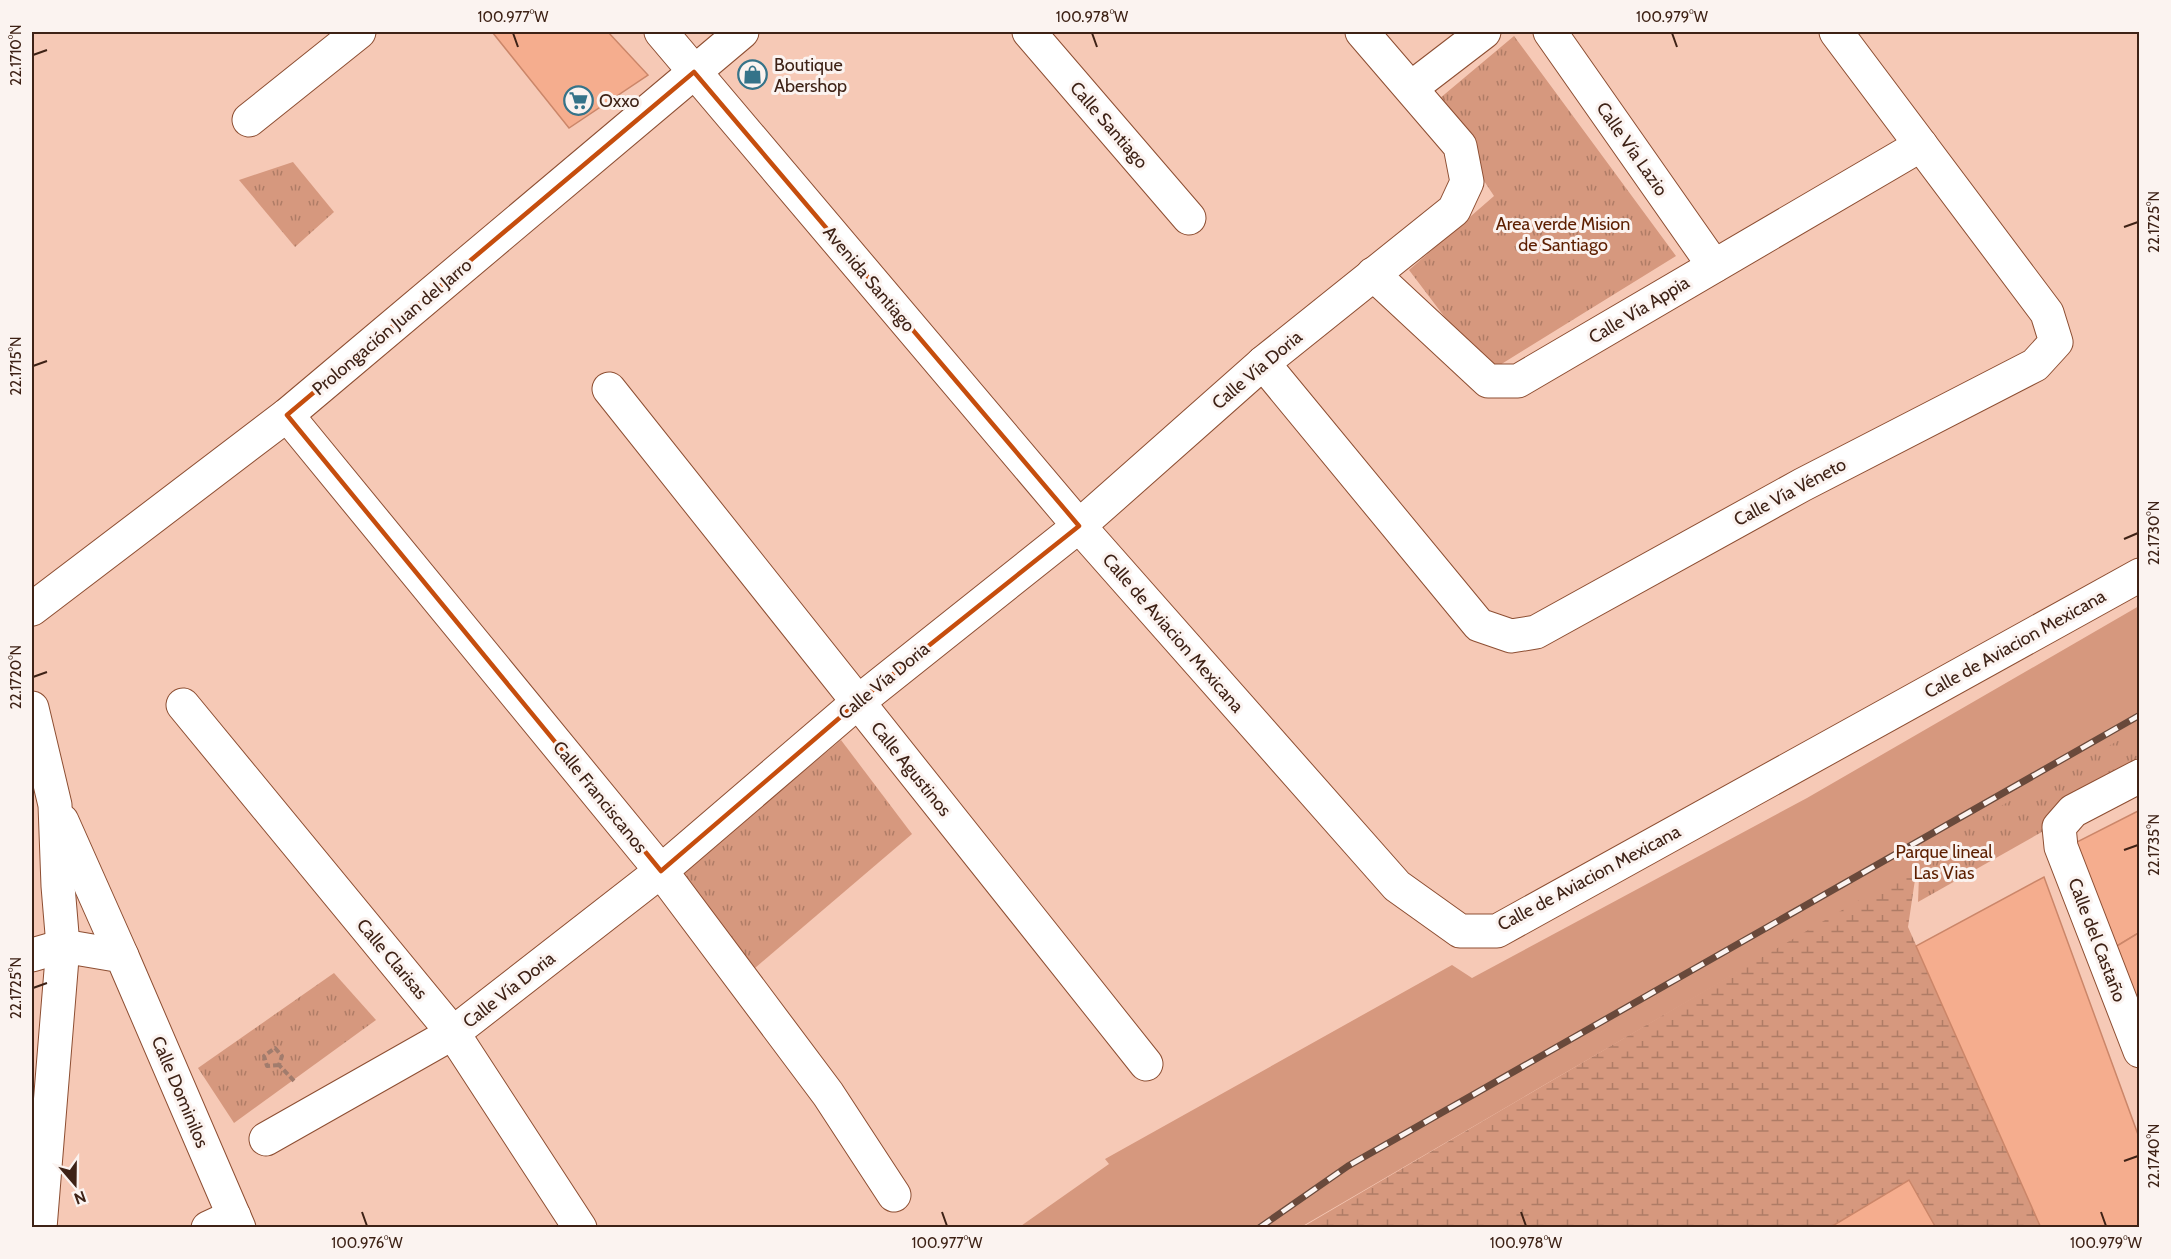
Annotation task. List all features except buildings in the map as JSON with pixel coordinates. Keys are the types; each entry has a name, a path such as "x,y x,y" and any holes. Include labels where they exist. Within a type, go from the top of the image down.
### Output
{"street":[{"path":"249,120 359,32"},
{"name":"Avenida Santiago","path":"661,32 1078,526"},
{"name":"Prolongación Juan del Jarro","path":"32,609 286,415 742,32"},
{"name":"Calle Santiago","path":"1029,32 1189,218"},
{"path":"1362,32 1411,88 1485,32"},
{"name":"Calle Vía Lazio","path":"1550,32 1714,266"},
{"name":"Calle Vía Véneto","path":"1263,363 1479,625 1510,636 1536,632 1802,485 2035,365 2056,342 2047,313 1836,32"},
{"name":"Calle Vía Doria","path":"266,1139 453,1033 661,871 858,702 1078,526 1263,363 1454,210 1467,182 1460,146 1411,88"},
{"name":"Calle Vía Appia","path":"1373,274 1488,381 1518,381 1921,145"},
{"name":"Calle Agustinos","path":"609,389 1146,1064"},
{"name":"Calle Franciscanos","path":"286,415 661,871 828,1094 894,1195"},
{"name":"Calle de Aviacion Mexicana","path":"1078,526 1397,886 1460,931 1497,931 2139,575"},
{"name":"Calle Clarisas","path":"183,705 453,1033 580,1227"},
{"path":"32,708 55,805 63,946 40,1227"},
{"name":"Calle del Castaño","path":"2139,776 2073,811 2060,827 2061,847 2139,1047"},
{"name":"Calle Dominilos","path":"55,805 122,956 227,1224"},
{"path":"32,955 63,946 122,956"}],"path":[{"path":"279,1065 282,1056 275,1048 264,1056 267,1066 279,1065 294,1080 315,1111"}],"highlighted area":[{"path":"694,72 1079,526 858,702 661,871 287,415"}],"green space":[{"name":"Area verde Mision de Santiago","path":"1514,36 1676,256 1487,373 1409,270 1494,196 1433,104"},
{"path":"293,162 334,212 295,247 239,180"},
{"path":"2139,606 2139,738 1301,1227 1018,1228 1109,1164 1105,1159 1452,965 1472,978 1807,798"},
{"name":"Parque lineal Las Vias","path":"2139,729 2139,777 1918,902 1920,851"},
{"path":"841,740 912,834 755,968 681,874"},
{"path":"1917,866 1908,927 2041,1227 1301,1228"},
{"path":"334,973 376,1020 234,1123 198,1068"}],"railway":[{"path":"1259,1228 1348,1166 2140,715"}],"place":[{"name":"Boutique Abershop","path":"753,75"},
{"name":"Oxxo","path":"578,101"}]}
